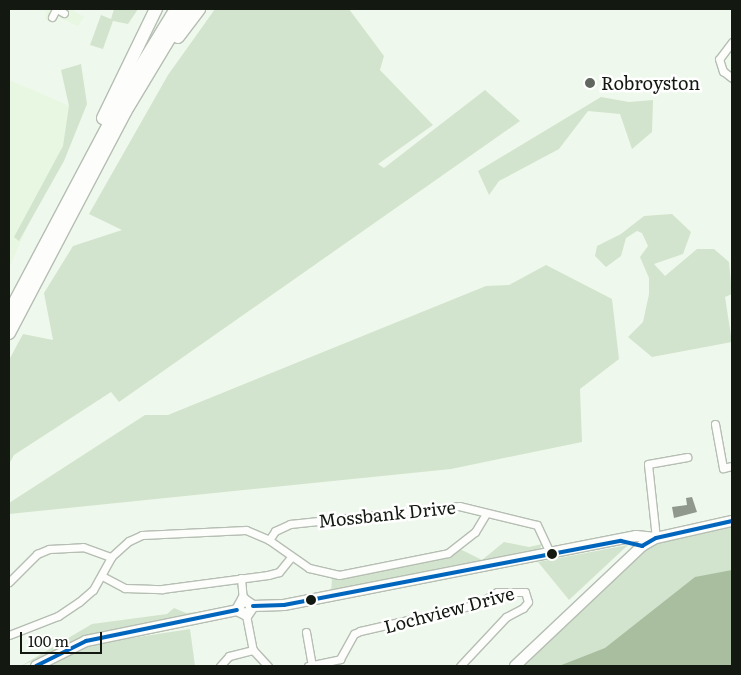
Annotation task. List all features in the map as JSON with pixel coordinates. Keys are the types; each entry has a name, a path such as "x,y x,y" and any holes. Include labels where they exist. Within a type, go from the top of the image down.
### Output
{"highway":[{"path":"56,223 156,9"},
{"path":"9,313 132,80 176,9"},
{"path":"9,333 141,83 187,9"},
{"path":"85,189 168,52 199,9"}],"street":[{"path":"52,17 59,10"},
{"path":"732,42 720,59 724,71 732,78"},
{"path":"714,424 723,468 732,466"},
{"path":"656,538 648,464 687,457"},
{"name":"Mossbank Drive","path":"269,540 275,531 290,524 459,506 537,526 550,553"},
{"path":"9,635 58,616 93,590 111,557 129,540 142,535 246,530 269,540 292,557 318,572 339,575 448,553 470,537 483,524 486,514"},
{"path":"515,666 642,546 656,538 732,521"},
{"path":"36,666 86,641 245,610 284,605 640,536 656,538"},
{"path":"621,540 642,546"},
{"path":"9,582 37,554 48,549 83,548 111,557"},
{"path":"102,576 140,591 279,572 292,557"},
{"path":"241,578 253,650 268,666"},
{"name":"Lochview Drive","path":"306,632 310,666 340,659 354,634 360,631 478,604 498,592 526,592 528,602 523,608 506,617 460,666"},
{"path":"220,666 229,656 253,650"}],"shaded area":[{"path":"46,9 70,9 84,17 78,26 58,17 49,22 45,19"},
{"path":"114,9 138,9 128,24 113,21 103,49 90,45 101,15 111,19"},
{"path":"215,9 349,9 384,56 380,70 433,125 378,164 384,168 485,90 520,121 119,402 111,392 14,455 9,464 9,360 23,334 53,340 44,293 73,246 122,230 89,214 168,75"},
{"path":"81,64 87,104 64,161 19,241 14,237 63,146 69,106 61,70"},
{"path":"9,80 79,110 9,268"},
{"path":"601,97 629,102 653,100 652,132 632,149 620,114 588,111 559,149 499,181 489,195 478,171"},
{"path":"672,214 691,232 683,254 654,264 665,276 697,249 714,249 729,262 732,294 725,297 732,342 652,357 628,337 643,322 649,294 649,278 640,257 648,246 642,233 637,231 626,238 621,256 606,267 595,256 597,246 621,234 644,216"},
{"path":"546,265 612,299 619,359 580,389 582,442 451,469 9,514 9,503 145,415 168,415 486,286 509,285"},
{"path":"732,526 732,666 522,666 637,555 657,541"},
{"path":"504,542 529,547 542,544 539,551 331,592 332,578 449,557 460,549 482,560"},
{"path":"628,545 569,600 538,562"},
{"path":"732,570 732,666 559,666 605,648 695,577"},
{"path":"174,608 186,613 221,610 101,632 21,666 92,624 167,614"},
{"path":"190,629 195,666 47,666 79,649 100,643"}],"building":[{"path":"692,497 697,512 674,518 672,507 687,505 686,498"}],"transit line":[{"path":"253,606 284,605 621,541 642,546 656,538 732,521"},
{"path":"36,666 86,641 237,610"}],"place":[{"name":"Robroyston","path":"590,83"}]}
